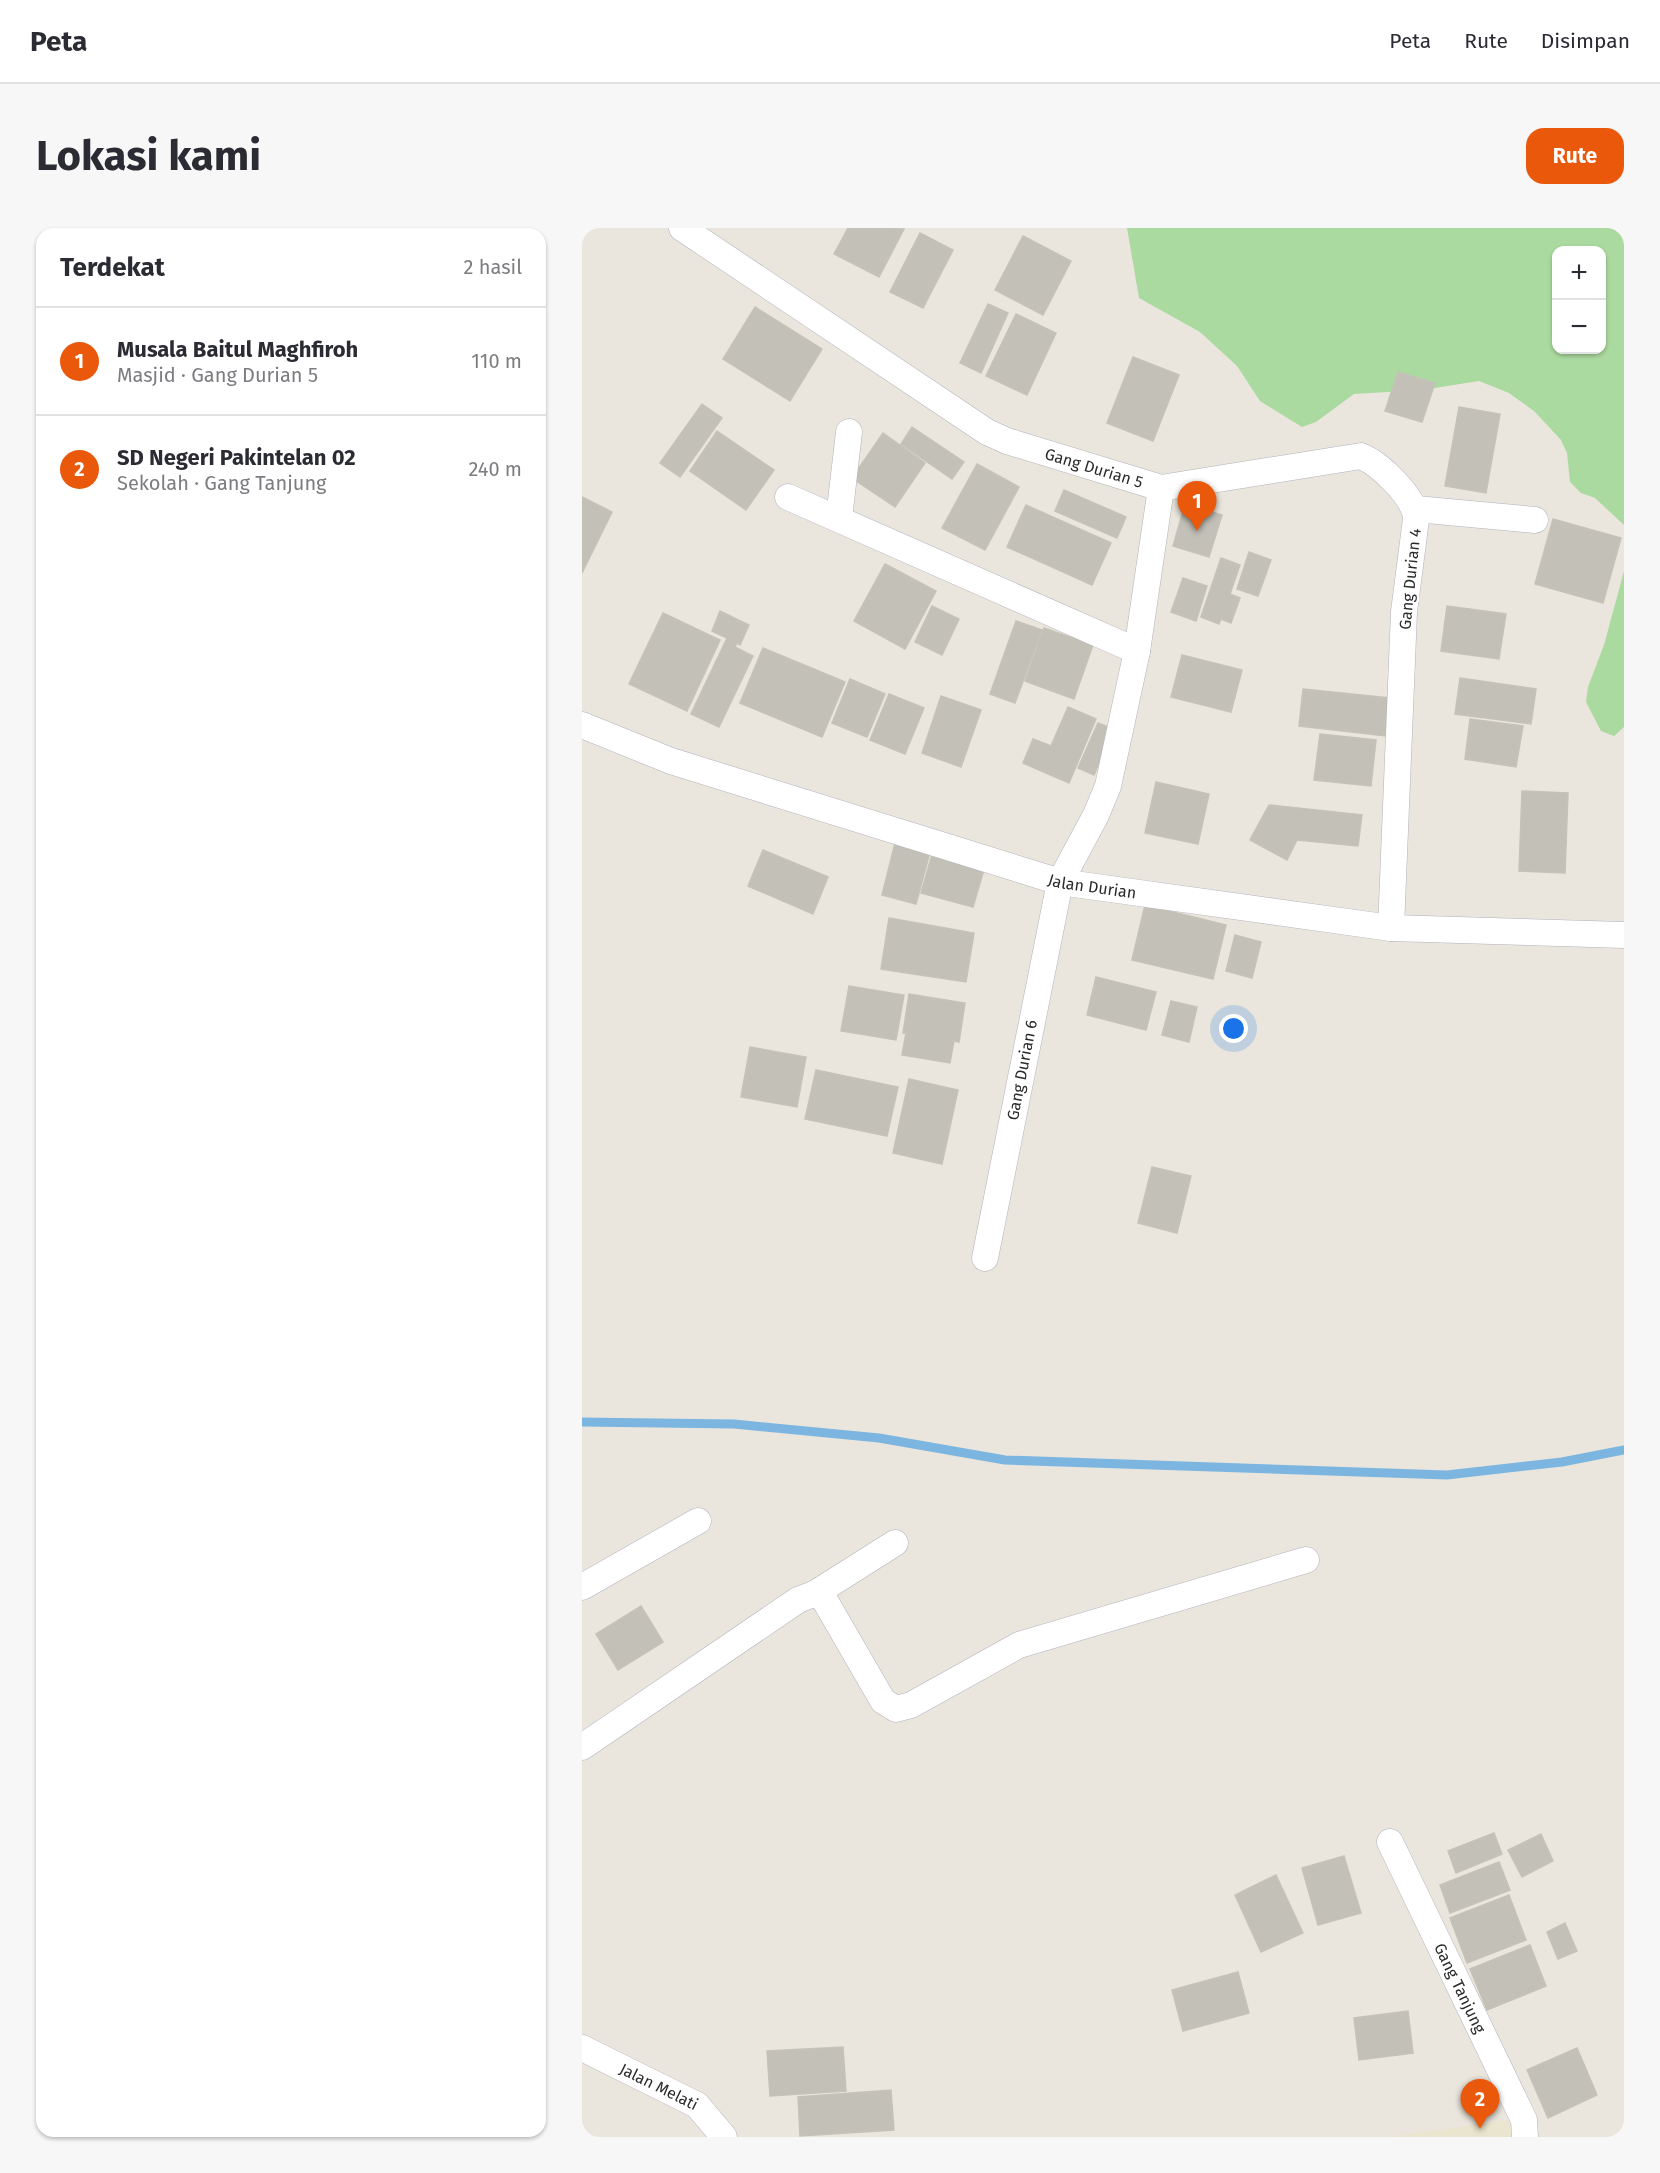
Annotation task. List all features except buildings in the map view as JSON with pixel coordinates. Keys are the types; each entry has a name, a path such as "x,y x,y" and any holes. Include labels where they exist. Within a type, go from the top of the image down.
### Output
{"street":[{"name":"Gang Durian 5","path":"682,228 987,432 1007,441 1161,488 1137,651 1108,786 1096,815 1060,882"},
{"path":"839,518 849,432"},
{"name":"Gang Durian 4","path":"1161,488 1361,456 1378,465 1416,509 1404,612 1391,928"},
{"path":"788,497 1137,651"},
{"path":"1416,509 1535,520"},
{"name":"Jalan Durian","path":"582,725 671,761 1060,882 1391,928 1624,935"},
{"name":"Gang Durian 6","path":"985,1258 1060,882"},
{"path":"582,1587 698,1521"},
{"path":"582,1747 798,1600 816,1593 895,1543"},
{"path":"816,1593 824,1599 883,1701 896,1709 911,1705 1019,1645 1306,1560"},
{"name":"Gang Tanjung","path":"1389,1842 1524,2120 1525,2137"},
{"name":"Jalan Melati","path":"582,2048 697,2105 724,2137"}],"shaded area":[{"path":"1510,2120 1511,2137 1389,2137"}],"green space":[{"path":"1127,228 1624,228 1624,525 1595,498 1581,493 1570,482 1567,453 1561,440 1534,411 1509,393 1479,381 1422,390 1354,394 1316,422 1302,427 1260,401 1237,366 1200,332 1139,298"},
{"path":"1624,571 1624,727 1614,736 1601,731 1586,702 1588,687 1604,645"}],"waterway":[{"path":"582,1422 734,1424 879,1438 1005,1460 1447,1475 1562,1462 1624,1450"}],"place":[{"name":"Musala Baitul Maghfiroh","path":"1197,531"},
{"name":"SD Negeri Pakintelan 02","path":"1480,2129"}]}
